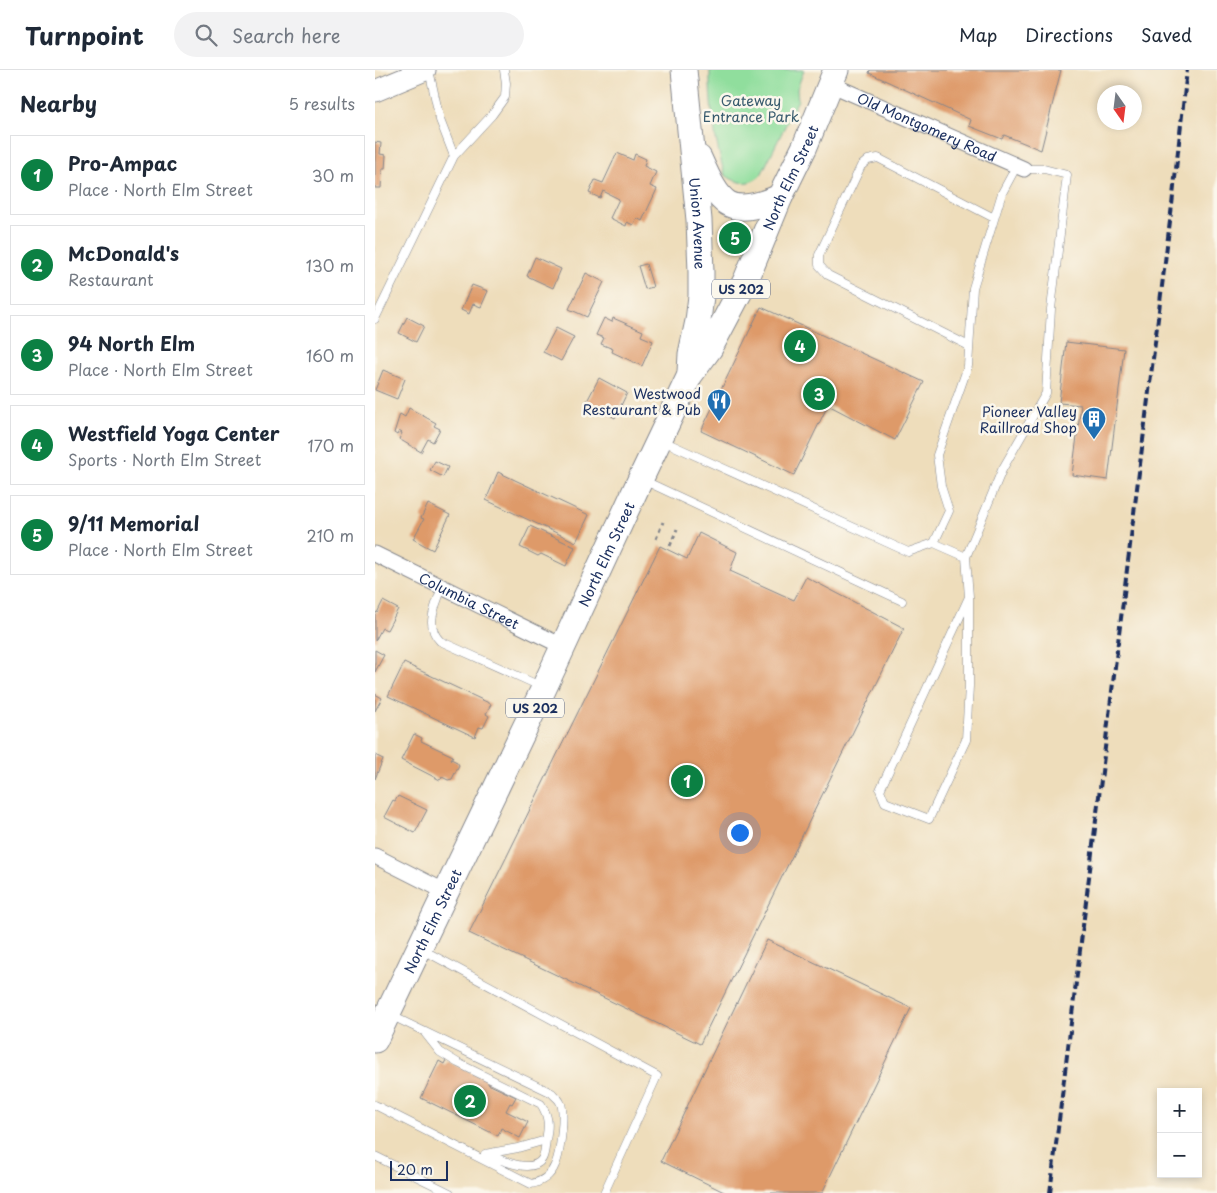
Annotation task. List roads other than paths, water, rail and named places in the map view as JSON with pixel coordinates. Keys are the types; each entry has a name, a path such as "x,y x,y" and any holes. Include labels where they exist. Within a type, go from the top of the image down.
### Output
{"highway":[{"name":"Union Avenue","path":"684,70 699,220 701,280 698,321 691,354 690,375"},
{"name":"North Elm Street","path":"375,1040 564,647 690,375 710,348 746,280 833,77"},
{"path":"690,137 717,195 727,205 757,206 781,197"}],"main road":[{"path":"375,91 425,70"}],"street":[{"name":"Old Montgomery Road","path":"833,77 1020,168"},
{"name":"Columbia Street","path":"375,554 564,647"},
{"path":"375,856 446,892"}],"lane":[{"path":"429,70 440,120 454,156"},
{"path":"375,319 454,156 493,115 505,97 504,70"},
{"path":"969,346 828,275 819,265 819,255 861,166 868,160 878,158 994,218"},
{"path":"934,543 949,510 941,486 937,455 967,366 973,288 1001,193 1020,168 1044,169 1067,174 1051,309 1046,394 1002,470 965,557 969,597 969,686 966,740 929,819 885,802 880,790 969,597"},
{"path":"659,440 908,552 934,543 965,557"},
{"path":"641,478 902,601"},
{"path":"442,587 431,624 434,635 440,641 544,688"},
{"path":"419,947 657,1076 604,1193"},
{"path":"375,1105 531,1184 544,1179 551,1171 558,1157 563,1116 561,1103 552,1093 388,1014"},
{"path":"424,1031 440,1052 541,1104 549,1121 543,1157 538,1163 517,1165 453,1144"},
{"path":"485,1154 518,1148 546,1140"},
{"path":"375,1156 450,1193"}],"railway":[{"path":"1050,1193 1187,70"}],"place":[{"name":"9/11 Memorial","path":"735,238"},
{"name":"Westfield Yoga Center","path":"800,346"},
{"name":"94 North Elm","path":"819,394"},
{"name":"Westwood Restaurant & Pub","path":"719,422"},
{"name":"Pioneer Valley Raillroad Shop","path":"1094,440"},
{"name":"Pro-Ampac","path":"687,781"},
{"name":"McDonald's","path":"470,1101"}],"park label":[{"name":"Gateway Entrance Park","path":"751,108"}]}
